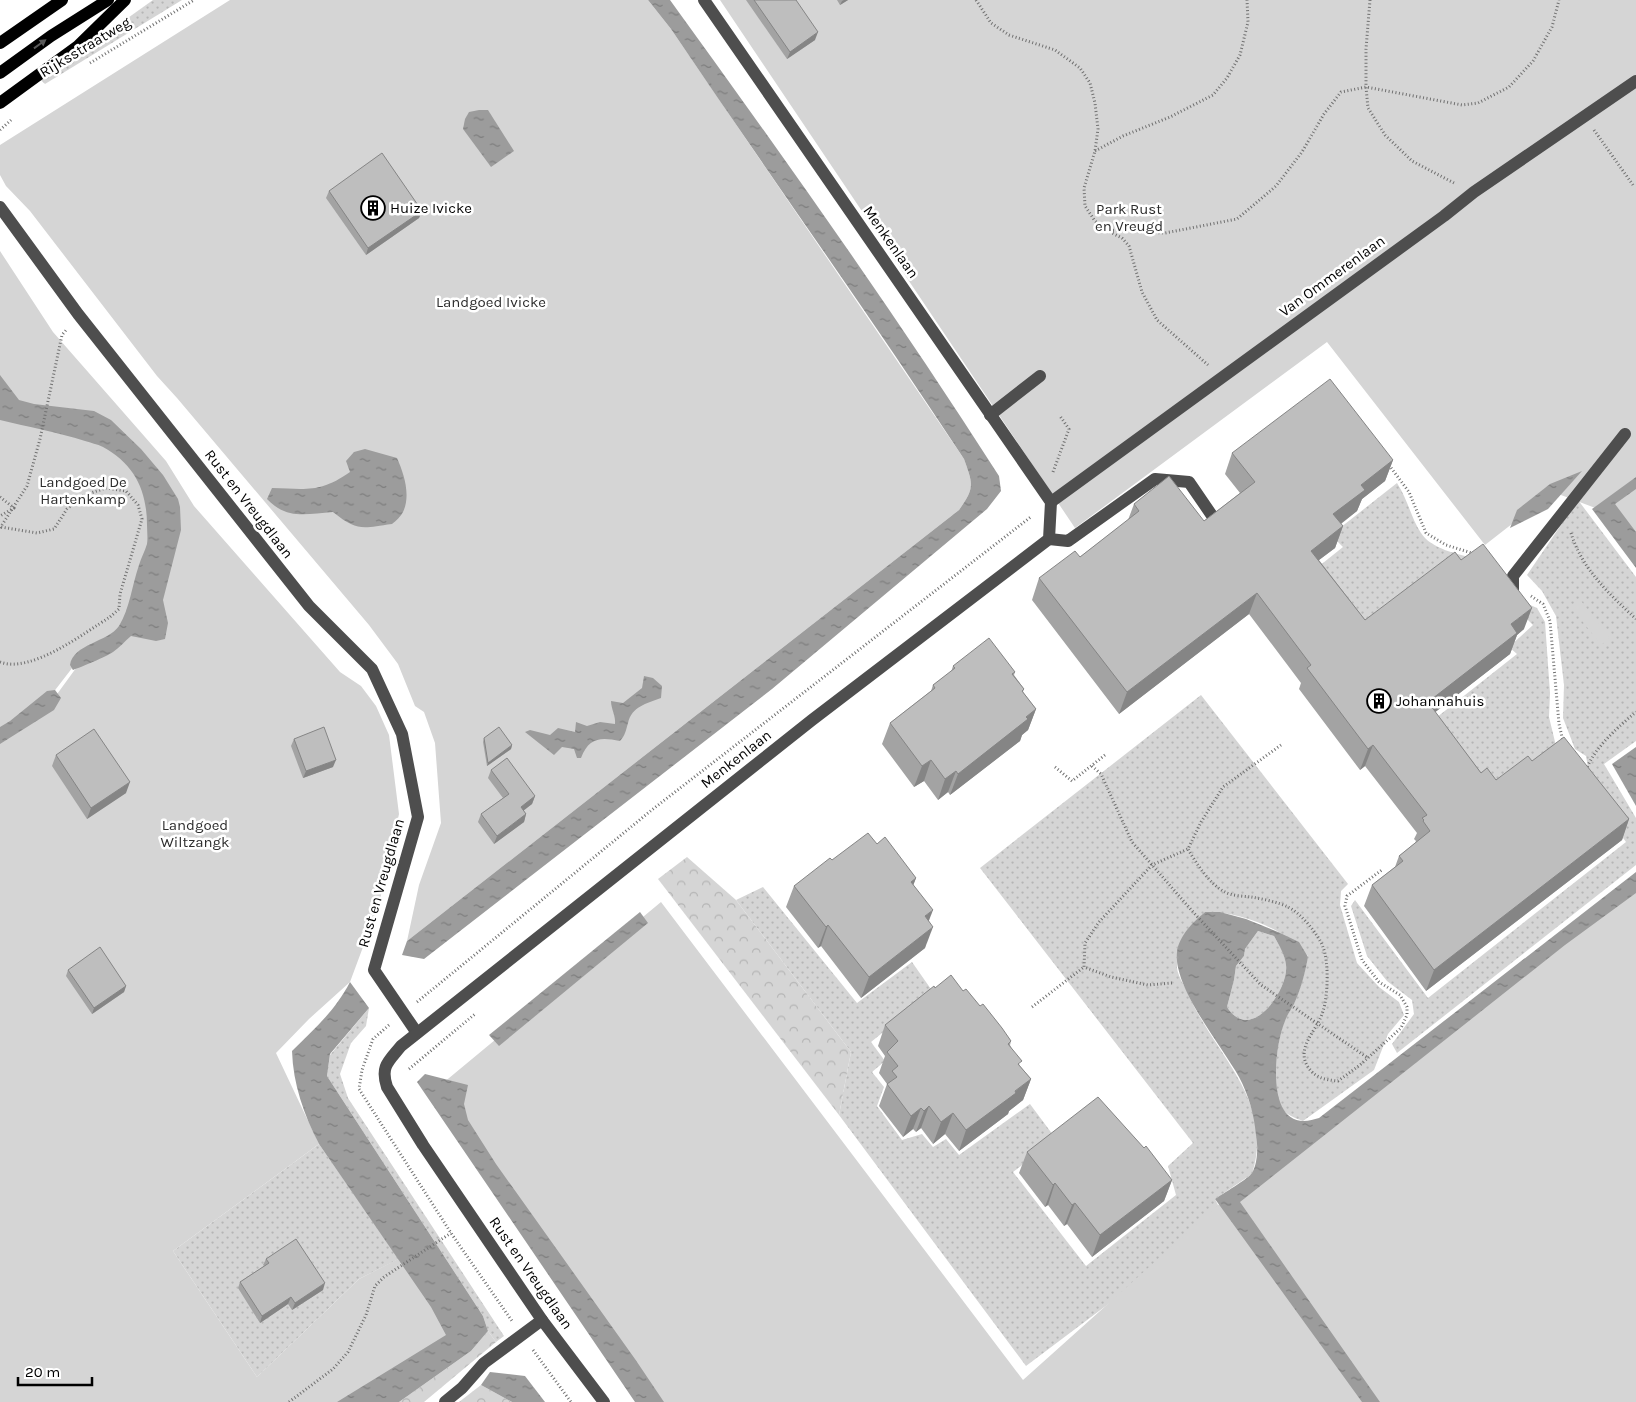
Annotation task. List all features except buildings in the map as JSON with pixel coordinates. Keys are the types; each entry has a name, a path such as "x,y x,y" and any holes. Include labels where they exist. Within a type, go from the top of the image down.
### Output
{"main road":[{"path":"0,42 62,0"},
{"name":"Rijksstraatweg","path":"0,73 51,36 108,0"},
{"path":"0,102 78,46 125,0"}],"street":[{"name":"Menkenlaan","path":"704,0 1050,502"},
{"name":"Van Ommerenlaan","path":"1050,502 1474,192 1636,81"},
{"name":"Rust en Vreugdlaan","path":"0,207 78,314 309,606 372,668 402,734 418,817 374,970 417,1033 401,1046 385,1066 387,1087 423,1145 542,1320 604,1402"},
{"path":"990,415 1040,376"},
{"path":"1513,598 1513,576 1625,434"},
{"path":"1050,502 1050,539 1068,541 1156,479 1189,482 1213,517"},
{"name":"Menkenlaan","path":"417,1033 812,720 1050,539"},
{"path":"445,1402 462,1388 484,1363 542,1320"}],"path":[{"name":"Rijksstraatweg","path":"87,64 194,0"},
{"path":"977,0 991,23 1009,35 1055,50 1080,68 1090,83 1096,103 1098,129 1095,151 1084,188 1086,206 1095,221 1106,230 1122,238 1129,246 1142,292 1157,320 1222,376"},
{"path":"1095,151 1123,136 1170,117 1213,95 1227,78 1240,55 1248,22 1247,0"},
{"path":"1370,0 1366,50 1368,108 1385,135 1412,161 1474,192"},
{"path":"1106,230 1165,233 1237,219 1276,186 1302,152 1324,114 1341,92 1366,88 1462,105 1478,103 1509,87 1533,61 1552,27 1559,0"},
{"path":"1585,117 1633,185"},
{"path":"0,130 13,118"},
{"path":"0,662 6,665 25,664 46,656 110,617 119,609 120,594 142,519 138,505 126,492 106,488 82,496 67,509 54,529 37,533 1,528 27,486 40,439 62,336 78,314"},
{"path":"1050,502 1051,478 1069,429 1060,416"},
{"path":"0,498 14,508"},
{"name":"Menkenlaan","path":"403,1013 653,810 1050,502"},
{"path":"0,516 14,508"},
{"path":"1565,510 1572,536 1586,566 1605,589 1636,619"},
{"path":"1584,775 1590,759 1619,726 1636,712"},
{"path":"1032,1006 1084,966 1085,943 1099,922 1152,865 1188,849 1201,822 1223,787 1281,744"},
{"path":"1055,767 1072,781 1104,755"},
{"path":"1092,766 1101,774 1132,842 1242,965 1268,990 1368,1058"},
{"path":"1188,849 1203,874 1225,892 1289,907 1309,924 1323,947 1327,996 1323,1013 1305,1046 1304,1060 1311,1071 1324,1080 1338,1081 1368,1058 1401,1028 1408,1015 1407,1007 1400,995 1379,982 1362,960 1345,906 1347,896 1383,869"},
{"path":"1084,966 1110,977 1148,985 1172,983"},
{"path":"289,1402 333,1369 348,1352 366,1315 375,1286 392,1271 451,1233"}],"green space":[{"path":"153,0 182,0 45,84 41,80"},
{"name":"Landgoed Ivicke","path":"230,0 648,0 671,29 964,459 971,480 968,496 959,510 407,941 419,885 441,823 435,743 424,712 415,706 398,664 369,625 157,376 30,211 6,186 0,175 0,145"},
{"name":"Park Rust en Vreugd","path":"720,0 1636,0 1636,553 1606,512 1553,492 1485,545 1327,342 1075,528"},
{"name":"Landgoed Wiltzangk","path":"0,251 53,332 166,461 194,506 340,672 361,686 376,706 389,735 399,814 379,904 350,982 309,1019 276,1053 319,1144 173,1251 257,1377 359,1279 406,1255 454,1338 353,1402 0,1402 0,736 52,701 79,664 150,616 174,515 160,520 138,612 116,636 76,663 49,698 0,730"},
{"path":"1397,483 1425,539 1445,550 1476,559 1358,636 1308,575 1343,547 1331,535"},
{"path":"1578,500 1636,577 1636,741 1604,764 1636,818 1636,865 1397,1053 1392,1044 1414,1014 1412,1000 1387,981 1367,956 1351,906 1355,900 1428,998 1626,842 1593,797 1586,756 1575,749 1563,718 1564,685 1556,616 1542,591 1527,575"},
{"path":"1521,601 1537,608 1545,622 1550,693 1549,717 1556,746 1489,797 1427,725 1517,654 1509,647 1533,625 1512,604"},
{"path":"1581,601 1610,638 1601,645 1572,608"},
{"path":"1201,695 1348,884 1341,891 1340,905 1357,963 1379,987 1399,1002 1404,1015 1388,1034 1374,1070 1303,1121 1288,1114 1281,1106 1276,1088 1277,1052 1281,1031 1294,1004 1308,956 1277,931 1261,923 1233,915 1205,912 1188,930 1183,940 1177,968 1180,979 1200,1018 1227,1059 1249,1101 1256,1124 1257,1148 1252,1174 1215,1199 1224,1217 1026,1366 839,1115 851,1052 736,900 763,887 857,1003 912,962 933,992 871,1042 885,1061 872,1072 884,1087 877,1106 902,1140 922,1134 933,1147 946,1139 959,1155 1030,1104 1056,1139 1013,1172 1086,1266 1176,1195 1168,1166 1193,1143 980,868"},
{"path":"687,857 736,900 851,1052 839,1115 658,879"},
{"path":"1636,884 1636,1402 648,1402 431,1093 661,902 1023,1380 1225,1199"},
{"path":"1258,931 1274,936 1282,950 1286,974 1278,995 1271,1005 1254,1018 1244,1020 1235,1016 1227,1007 1236,966"},
{"path":"369,1008 366,1026 351,1043 340,1074 348,1098 504,1336 496,1342 488,1331 483,1316 327,1076 330,1055"},
{"path":"319,1144 399,1259 359,1279 257,1377 173,1251"},
{"path":"488,1331 496,1342 424,1402 399,1402 471,1351"},
{"path":"481,1385 512,1402 459,1402"}],"water":[{"path":"648,0 670,0 838,235 920,355 999,476 1001,491 987,509 772,689 424,959 402,955 407,941 959,510 970,491 971,480 964,459 671,29"},
{"path":"488,110 514,151 491,167 463,129 469,112"},
{"path":"0,375 19,400 34,404 94,411 111,420 141,449 163,475 178,499 181,530 163,600 168,623 165,639 156,641 131,636 110,654 73,670 70,665 77,652 114,631 123,619 147,544 144,500 137,479 131,470 123,461 103,447 64,435 0,420"},
{"path":"365,449 397,458 402,471 406,485 405,505 401,515 392,524 361,527 349,523 333,512 290,513 274,506 267,499 272,488 313,488 330,484 350,472 346,461 354,452"},
{"path":"1582,471 1548,509 1510,528 1517,510 1550,484"},
{"path":"1636,477 1636,489 1615,504 1636,532 1636,568 1592,509"},
{"path":"644,676 653,678 662,686 661,698 636,709 630,717 620,741 596,740 588,746 581,758 577,758 574,749 562,747 554,755 525,732 530,730 550,735 558,728 575,732 576,722 587,726 600,722 615,724 611,701 623,703 642,688"},
{"path":"55,690 61,698 54,710 0,744 0,727 47,691"},
{"path":"1636,747 1636,806 1612,764"},
{"path":"1636,872 1636,893 1565,945 1240,1202 1380,1402 1362,1402 1215,1199 1250,1176 1254,1169 1257,1144 1252,1112 1243,1084 1190,999 1178,966 1177,952 1181,940 1191,925 1205,912 1220,912 1246,919 1278,932 1299,942 1308,957 1299,993 1281,1032 1276,1063 1276,1080 1278,1095 1283,1109 1292,1118 1304,1121 1319,1118","holes":["1258,931 1274,936 1286,965 1283,984 1271,1005 1254,1018 1244,1020 1235,1016 1227,1007 1236,966"]},
{"path":"640,912 648,923 499,1046 489,1035"},
{"path":"350,982 369,1008 330,1054 327,1076 483,1316 488,1331 471,1351 399,1402 337,1402 446,1335 431,1307 319,1144 300,1099 293,1063 292,1051 331,1011"},
{"path":"425,1074 468,1085 464,1104 468,1120 496,1164 664,1402 635,1402 417,1082"},
{"path":"490,1372 525,1376 545,1402 512,1402 481,1385"}],"place":[{"name":"Huize Ivicke","path":"373,208"},
{"name":"Johannahuis","path":"1379,701"}],"park label":[{"name":"Landgoed De Hartenkamp","path":"83,490"}]}
